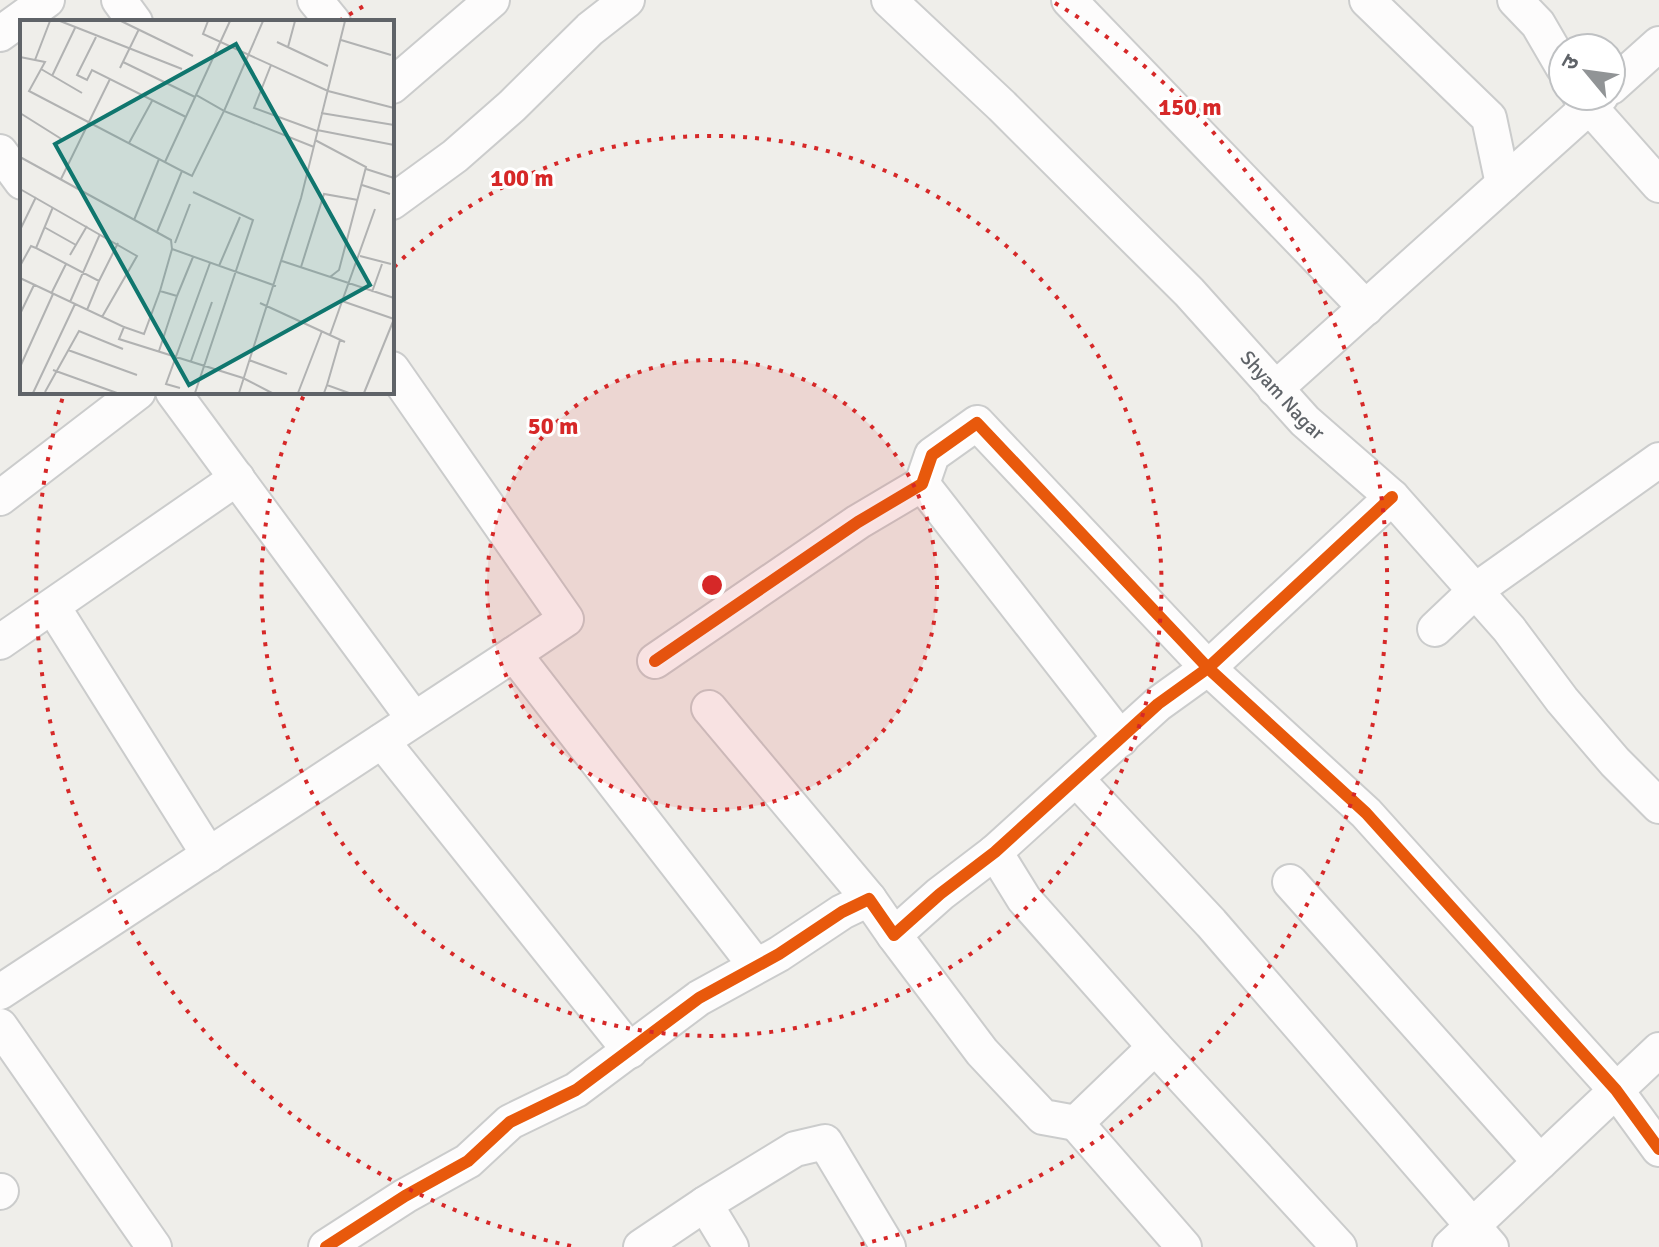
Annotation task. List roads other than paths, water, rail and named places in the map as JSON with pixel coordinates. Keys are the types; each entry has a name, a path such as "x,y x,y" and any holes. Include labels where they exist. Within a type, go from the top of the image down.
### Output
{"street":[{"path":"0,34 47,0"},
{"path":"119,0 134,20"},
{"path":"315,0 331,20"},
{"path":"394,84 492,0"},
{"path":"394,201 455,156 512,106 590,29 627,0"},
{"name":"Shyam Nagar","path":"889,0 1002,106 1189,292 1305,421 1392,497 1509,629 1615,762 1659,806"},
{"path":"1069,0 1366,308"},
{"path":"1367,0 1489,118 1503,184"},
{"path":"1515,0 1538,24 1547,39"},
{"path":"1627,70 1659,44"},
{"path":"1275,389 1579,112"},
{"path":"1606,112 1659,185"},
{"path":"0,152 20,179"},
{"path":"0,992 566,619 394,372"},
{"path":"0,498 135,394"},
{"path":"174,394 414,719"},
{"path":"655,661 858,522 922,484 932,455 977,423 1208,668 1366,813 1616,1090 1659,1149"},
{"path":"1435,629 1476,590 1659,460"},
{"path":"0,642 237,478"},
{"path":"922,484 1121,739"},
{"path":"894,935 940,894 995,852 1158,704 1208,668 1392,497"},
{"path":"53,607 209,855"},
{"path":"514,654 756,966"},
{"path":"709,708 869,899 982,1052 1043,1117 1076,1123 1184,1247"},
{"path":"382,741 630,1051"},
{"path":"1076,779 1211,923 1471,1240 1540,1162 1659,1050"},
{"path":"995,852 1024,899 1339,1247"},
{"path":"1290,882 1540,1162"},
{"path":"326,1247 405,1196 468,1161 510,1122 576,1090 699,998 869,899"},
{"path":"0,1026 154,1247"},
{"path":"1076,1123 1155,1047"},
{"path":"641,1247 795,1149 825,1142 888,1247"},
{"path":"705,1204 731,1247"}]}
